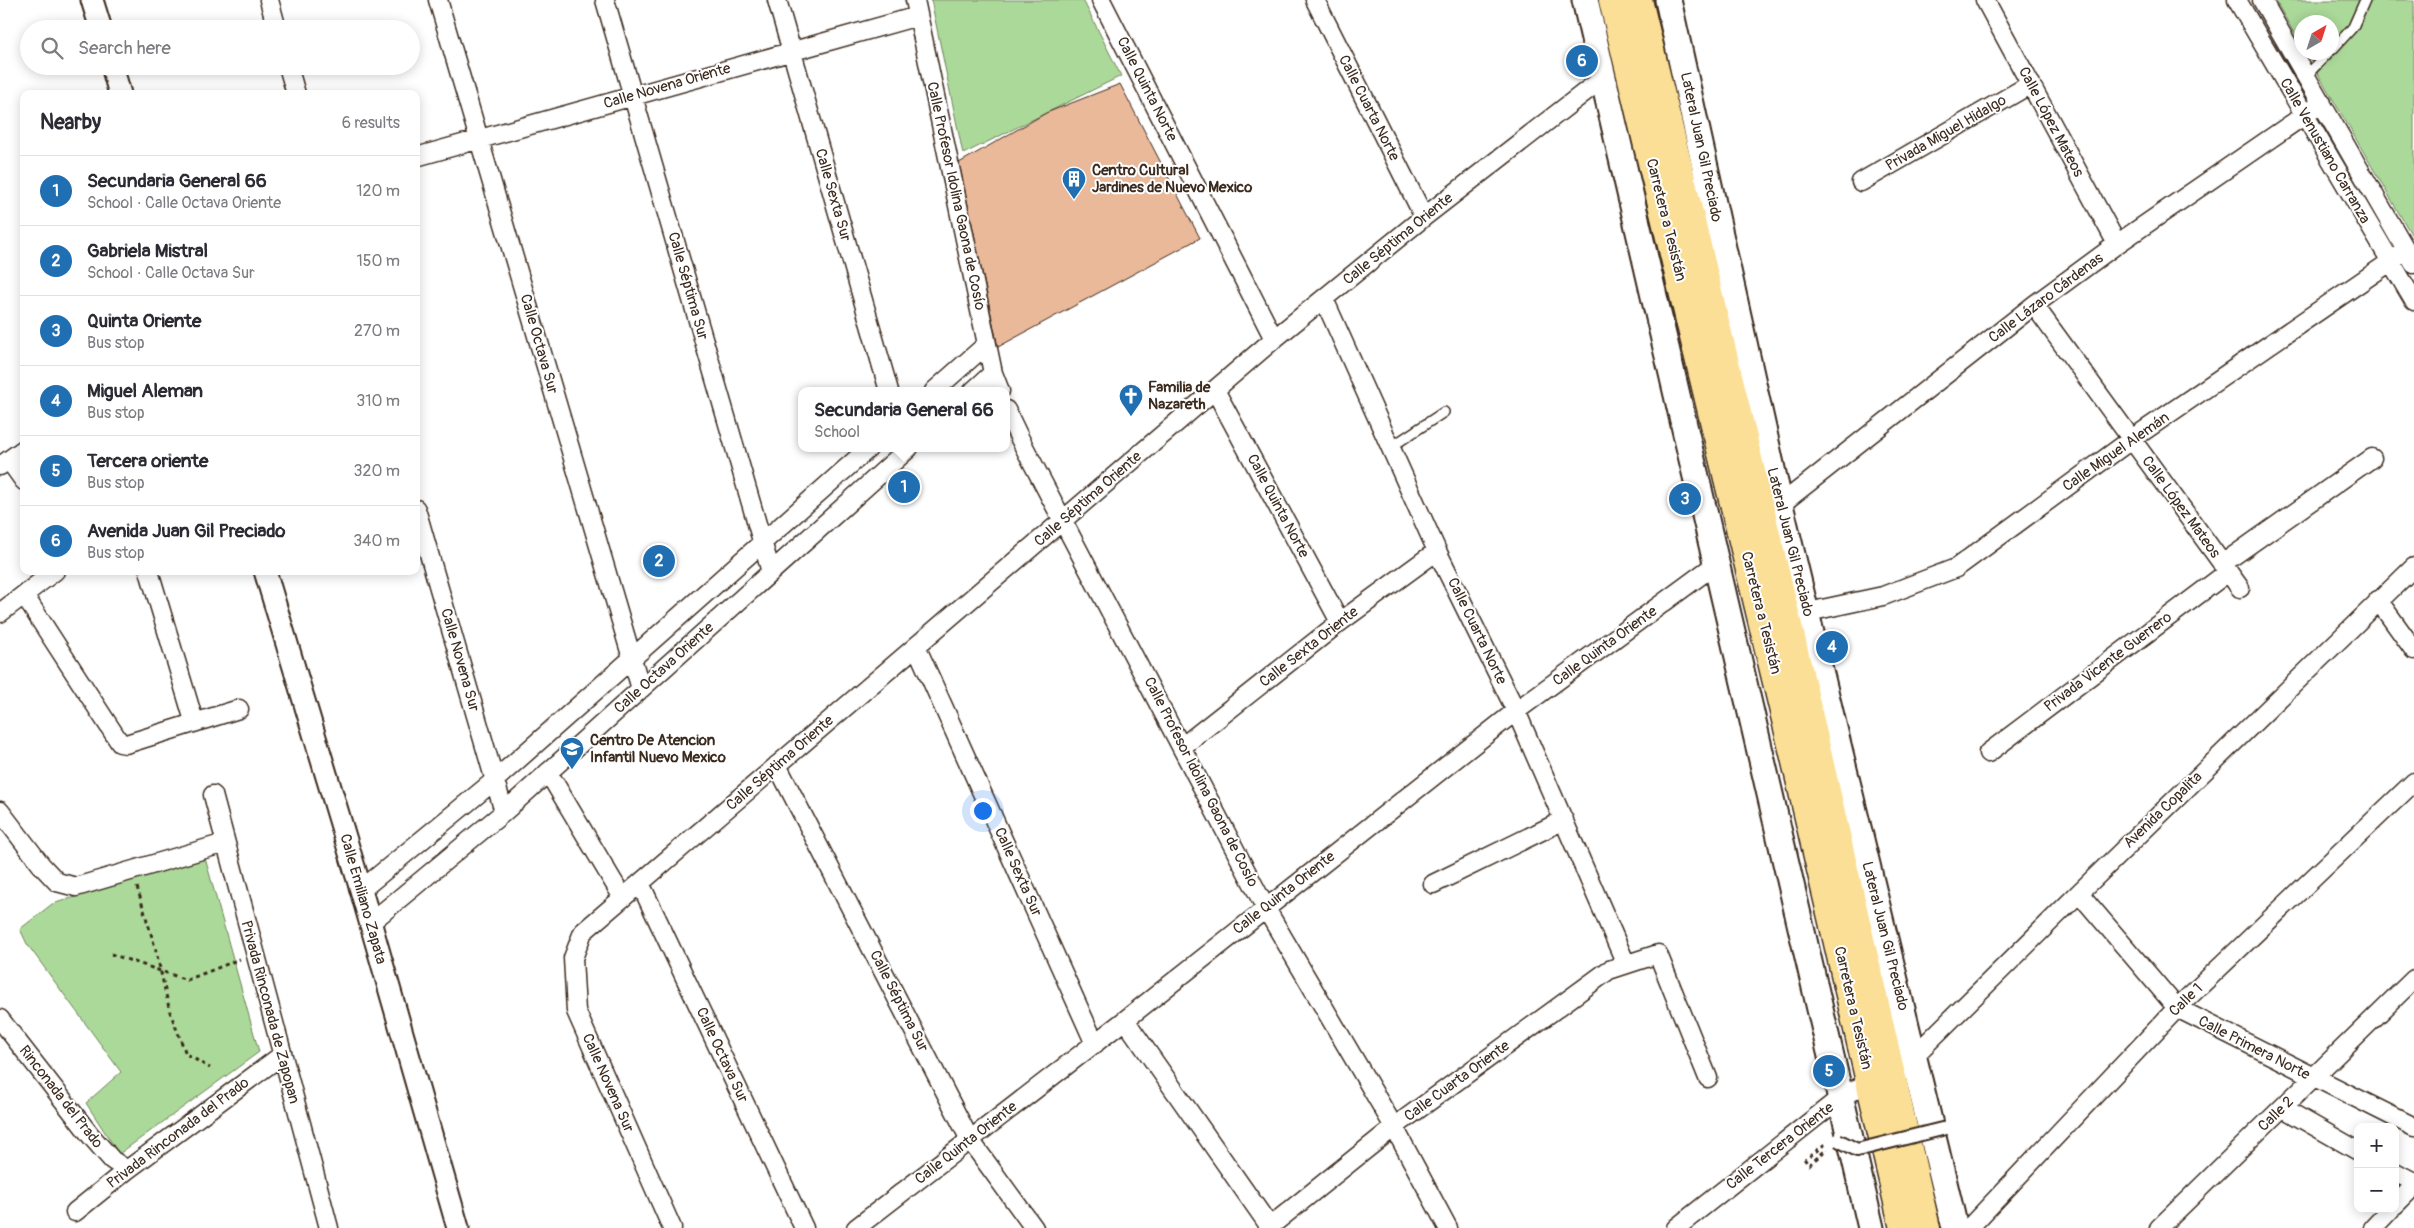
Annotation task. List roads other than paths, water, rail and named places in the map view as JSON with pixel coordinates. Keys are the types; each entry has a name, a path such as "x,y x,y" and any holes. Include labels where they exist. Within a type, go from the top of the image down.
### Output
{"main road":[{"path":"1585,0 1871,1228"},
{"name":"Carretera a Tesistán","path":"1613,0 1794,753 1879,1076 1926,1228"},
{"name":"Carretera a Tesistán","path":"1638,0 1793,647 1879,1076 1904,1228"},
{"name":"Lateral Juan Gil Preciado","path":"1668,0 1780,506 1808,612 1955,1228"}],"street":[{"path":"92,0 98,20"},
{"path":"269,0 275,20"},
{"name":"Calle Octava Sur","path":"438,0 641,689"},
{"name":"Calle Séptima Sur","path":"605,0 771,572"},
{"name":"Calle Sexta Sur","path":"777,0 888,387"},
{"name":"Calle Quinta Norte","path":"1101,0 1274,339"},
{"name":"Calle Cuarta Norte","path":"1315,0 1424,217"},
{"name":"Calle López Mateos","path":"1985,0 2117,244"},
{"name":"Calle Venustiano Carranza","path":"2237,0 2414,302"},
{"name":"Calle Venustiano Carranza","path":"2262,0 2410,258"},
{"name":"Calle Novena Oriente","path":"420,156 792,51 916,8"},
{"name":"Calle Profesor Idolina Gaona de Cosío","path":"916,8 993,373 998,387"},
{"path":"115,75 119,90"},
{"path":"291,75 295,90"},
{"name":"Calle Séptima Oriente","path":"583,932 1274,339 1424,217 1603,78"},
{"name":"Privada Miguel Hidalgo","path":"1861,182 2031,84"},
{"name":"Calle Lázaro Cárdenas","path":"1780,506 2034,305 2117,244 2322,103"},
{"name":"Calle Miguel Alemán","path":"1808,612 1883,596 1956,568 2132,439 2390,263 2410,258"},
{"name":"Calle Cuarta Norte","path":"1324,299 1437,551 1516,711 1626,964"},
{"name":"Calle López Mateos","path":"2034,305 2240,588"},
{"path":"939,387 987,344"},
{"path":"977,387 993,373"},
{"name":"Calle Quinta Norte","path":"1215,390 1340,622"},
{"name":"Calle Profesor Idolina Gaona de Cosío","path":"1010,418 1265,907 1394,1127 1448,1228"},
{"name":"Calle Octava Oriente","path":"361,890 495,780 864,452"},
{"name":"Calle Octava Oriente","path":"370,924 504,812 904,452"},
{"path":"15,457 20,470"},
{"name":"Privada Vicente Guerrero","path":"1988,753 2225,568 2372,458"},
{"name":"Calle Novena Sur","path":"420,523 504,812"},
{"name":"Calle Sexta Oriente","path":"1182,746 1340,622 1437,551"},
{"name":"Calle Quinta Oriente","path":"856,1228 1095,1044 1265,907 1516,711 1716,564"},
{"name":"Avenida Copalita","path":"1914,1056 2078,893 2414,567"},
{"path":"0,613 50,575"},
{"path":"150,575 194,721"},
{"name":"Calle Emiliano Zapata","path":"266,575 361,890 458,1228"},
{"path":"24,595 120,743 126,744 194,721 239,709"},
{"path":"2378,600 2414,650"},
{"name":"Calle Sexta Sur","path":"916,646 1095,1044"},
{"name":"Calle Séptima Sur","path":"777,765 970,1140 1034,1228"},
{"path":"548,772 623,898"},
{"name":"Calle 1","path":"1969,1228 2177,1008 2414,782"},
{"name":"Privada Rinconada de Zapopan","path":"213,795 329,1228"},
{"path":"0,811 42,866 57,882 76,887 225,843"},
{"path":"1433,884 1564,820"},
{"name":"Calle Octava Sur","path":"640,883 804,1228"},
{"name":"Calle Primera Norte","path":"2078,893 2177,1008 2313,1078 2414,1127"},
{"name":"Calle Novena Sur","path":"583,932 573,958 576,1011 672,1228"},
{"name":"Calle Cuarta Oriente","path":"1269,1227 1394,1127 1609,970 1626,964 1658,954 1708,1078"},
{"name":"Calle 2","path":"2158,1228 2414,979"},
{"name":"Rinconada del Prado","path":"0,1019 91,1136 112,1160 127,1170"},
{"path":"1125,1020 1269,1227"},
{"name":"Privada Rinconada del Prado","path":"75,1212 127,1170 282,1055"},
{"name":"Calle Tercera Oriente","path":"1676,1228 1840,1098 1914,1056"},
{"path":"2283,1108 2354,1148"},
{"path":"1832,1142 1857,1150 1946,1128"},
{"path":"2399,1175 2414,1184 2399,1201"},
{"path":"2373,1228 2387,1213"}],"lane":[{"path":"2339,42 2353,27 2365,0"},
{"path":"2306,76 2321,60"},
{"path":"1391,447 1444,412"}],"place":[{"name":"Avenida Juan Gil Preciado","path":"1582,61"},
{"name":"Centro Cultural Jardines de Nuevo Mexico","path":"1074,200"},
{"name":"Familia de Nazareth","path":"1131,417"},
{"name":"Secundaria General 66","path":"904,487"},
{"name":"Quinta Oriente","path":"1685,499"},
{"name":"Gabriela Mistral","path":"659,561"},
{"name":"Miguel Aleman","path":"1832,647"},
{"name":"Centro De Atencion Infantil Nuevo Mexico","path":"572,770"},
{"name":"Tercera oriente","path":"1829,1071"}]}
